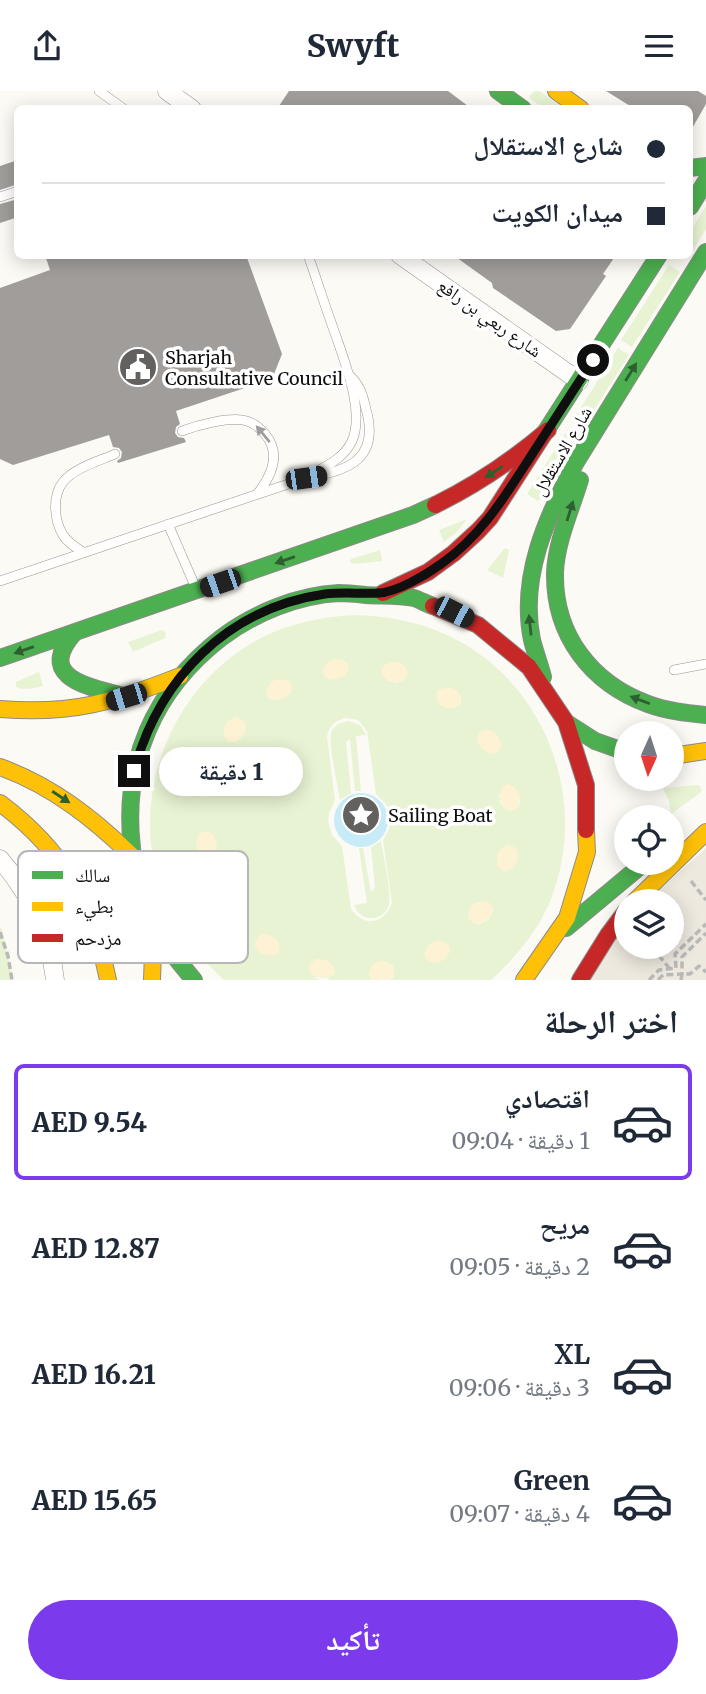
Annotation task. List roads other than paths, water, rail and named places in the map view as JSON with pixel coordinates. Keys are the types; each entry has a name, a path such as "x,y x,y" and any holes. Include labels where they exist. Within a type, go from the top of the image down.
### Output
{"main road":[{"path":"498,91 517,105"},
{"path":"693,202 706,181"},
{"name":"شارع الاستقلال","path":"548,691 533,646 529,624 530,577 538,541 566,477 706,252"},
{"name":"شارع الاستقلال","path":"382,593 423,576 450,557 490,519 656,259"},
{"path":"0,658 413,516 471,488 548,430"},
{"path":"595,430 558,557 555,587 560,618 572,645 583,661 610,686 654,705 706,715"},
{"path":"132,851 129,814 131,792 140,751 156,711 180,676 221,637 271,609 325,594 382,593 430,603 454,612 496,637 533,671 567,723 584,775 589,830 580,884 559,934 524,980"},
{"path":"74,633 61,651 61,664 67,676 79,683 126,697"},
{"path":"0,709 71,709 126,697 180,676"},
{"path":"567,723 587,738 614,749"},
{"path":"684,754 706,751"},
{"path":"0,768 22,775 70,802 127,851"},
{"path":"0,803 29,826 52,851"},
{"path":"684,833 706,817"},
{"path":"647,889 706,832"},
{"path":"559,934 630,875"},
{"path":"580,980 614,927"},
{"path":"536,980 547,953"},
{"path":"180,963 194,980"}],"street":[{"path":"167,91 186,105"},
{"name":"شارع ربعي بن رافع","path":"407,259 579,381"},
{"path":"0,859 18,882"}],"lane":[{"path":"99,91 118,105"},
{"path":"306,478 344,453 356,428 349,375 309,259"},
{"path":"0,581 256,494 349,467 366,449 370,425 362,394 349,375"},
{"path":"182,431 206,424 246,420 259,428 269,439 274,453 273,467 267,481 256,494"},
{"path":"83,552 63,535 57,523 56,495 62,483 72,474 115,454"},
{"path":"168,524 197,591"},
{"path":"674,670 706,664"}],"water":[{"path":"361,793 380,801 388,820 380,839 361,847 342,839 334,820 342,801"}],"place":[{"name":"Sharjah Consultative Council","path":"138,367"},
{"name":"Sailing Boat","path":"361,815"}]}
